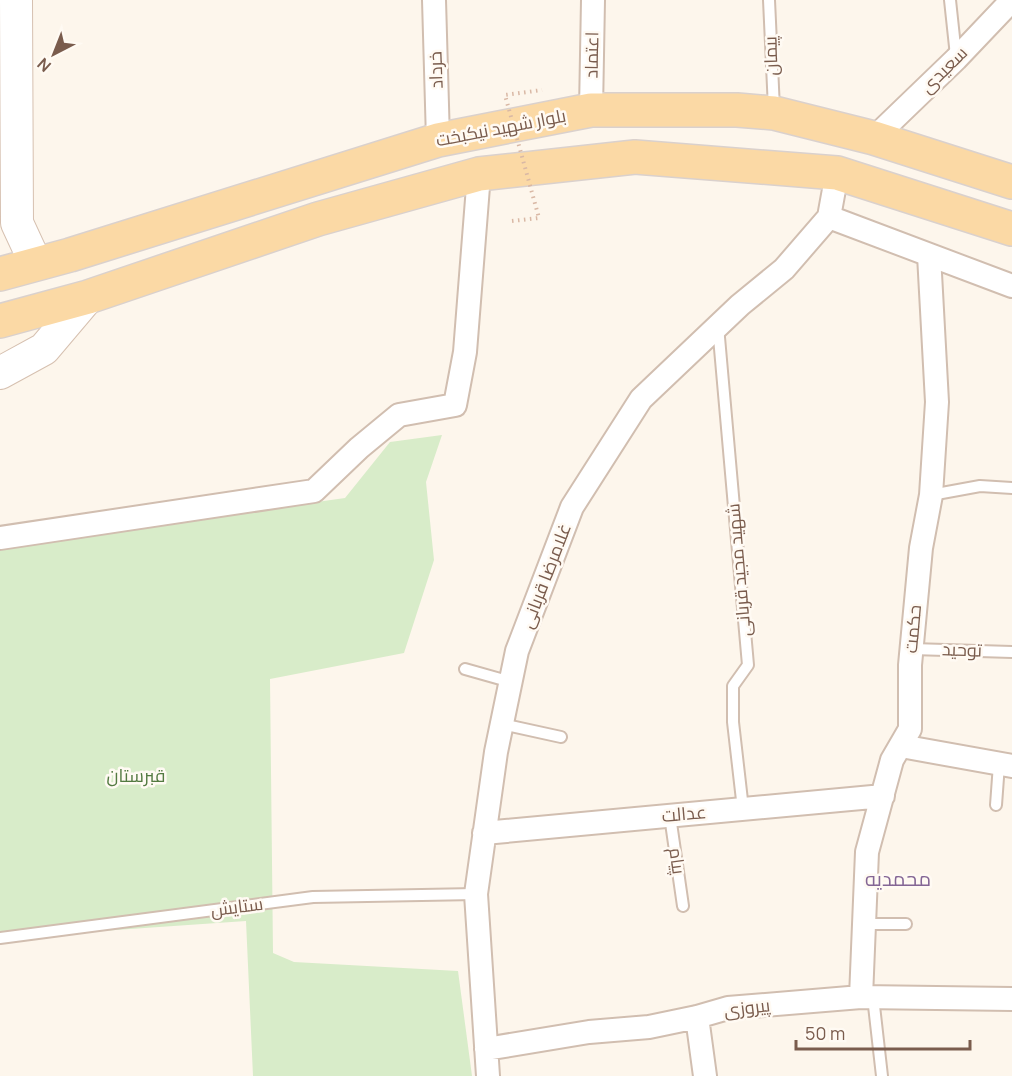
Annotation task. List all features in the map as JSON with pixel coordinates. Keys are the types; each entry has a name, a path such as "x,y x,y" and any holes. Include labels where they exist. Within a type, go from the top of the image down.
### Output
{"main road":[{"name":"بلوار شهید نیکبخت","path":"0,274 438,140 591,110 738,110 774,113 874,138 1012,182"},
{"path":"0,321 87,297 318,219 479,174 635,157 837,173 1012,230"}],"street":[{"name":"خرداد","path":"434,0 438,140"},
{"name":"اعتماد","path":"591,110 593,0"},
{"path":"10,1 17,222 36,264"},
{"name":"سعیدی","path":"874,138 956,59 1002,4"},
{"path":"837,173 829,217 1012,286"},
{"path":"0,538 314,491 359,448 399,415 455,405 465,352 479,174"},
{"name":"غلامرضا قربانی","path":"488,1076 476,894 484,833 517,651 572,507 641,399 740,305 784,269 829,217"},
{"path":"0,237 36,264"},
{"name":"حکمت","path":"867,997 864,924 867,852 892,760 910,729 912,649 921,548 931,495 937,402 929,255"},
{"path":"0,373 44,349 87,297"},
{"path":"901,746 1006,765"},
{"name":"عدالت","path":"484,833 883,796"},
{"name":"پیروزی","path":"486,1049 589,1032 649,1027 728,1008 867,997 1012,999"},
{"path":"697,1017 705,1076"}],"lane":[{"name":"پیمان","path":"769,0 774,113"},
{"path":"950,0 956,59"},
{"name":"شهید مجید قربانی","path":"718,326 748,665 733,686 733,722 743,809"},
{"path":"931,495 980,486 1012,488"},
{"name":"توحید","path":"912,649 1012,652"},
{"path":"465,669 511,682"},
{"path":"502,724 561,737"},
{"path":"996,805 1006,765"},
{"name":"پیام","path":"670,816 683,906"},
{"name":"ستایش","path":"0,938 313,897 476,894"},
{"path":"864,924 906,924"},
{"path":"867,997 882,1076"}],"path":[{"path":"512,221 539,218 505,95 542,90"}],"green space":[{"name":"قبرستان","path":"442,435 426,482 434,560 404,653 270,679 273,953 294,962 458,971 472,1076 253,1076 246,921 0,938 0,547 345,498 390,442"}],"district":[{"name":"محمدیه","path":"898,879"}]}
